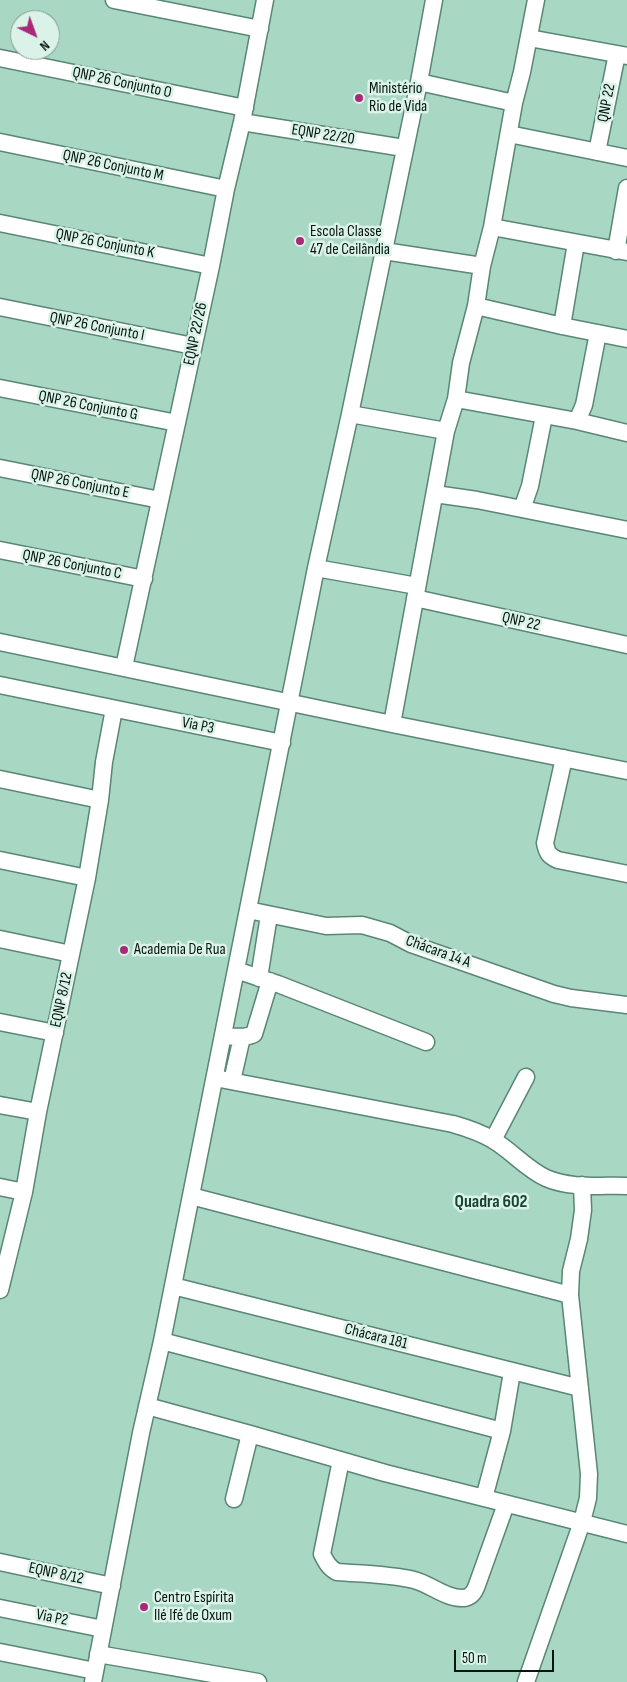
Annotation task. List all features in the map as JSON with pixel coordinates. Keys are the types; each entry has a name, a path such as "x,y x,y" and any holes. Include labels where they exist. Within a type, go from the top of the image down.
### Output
{"street":[{"path":"114,0 260,29"},
{"name":"EQNP 22/26","path":"124,667 226,189 244,115 265,0"},
{"path":"0,1652 94,1676 316,568 419,82 434,0"},
{"path":"392,724 424,544 436,494 446,431 456,399 461,363 476,306 482,266 492,227 514,103 536,0"},
{"name":"QNP 22","path":"529,38 622,55 597,152"},
{"name":"QNP 26 Conjunto O","path":"0,58 244,115"},
{"path":"419,82 514,103"},
{"name":"EQNP 22/20","path":"244,115 404,148"},
{"path":"510,134 627,158"},
{"name":"QNP 26 Conjunto M","path":"0,142 226,189"},
{"path":"492,227 621,252 627,188"},
{"name":"QNP 26 Conjunto K","path":"0,223 211,266"},
{"path":"562,326 576,243"},
{"path":"384,250 482,266"},
{"path":"476,306 627,339"},
{"name":"QNP 26 Conjunto I","path":"0,307 193,346"},
{"path":"577,422 584,405 598,334"},
{"name":"QNP 26 Conjunto G","path":"0,388 177,424"},
{"path":"456,399 577,422 627,434"},
{"path":"350,414 446,431"},
{"path":"522,509 530,486 544,416"},
{"name":"QNP 26 Conjunto E","path":"0,468 160,500"},
{"path":"436,494 627,530"},
{"name":"QNP 26 Conjunto C","path":"0,550 144,579"},
{"name":"QNP 22","path":"316,568 627,645"},
{"path":"0,642 627,771"},
{"name":"Via P3","path":"0,685 282,743"},
{"name":"EQNP 8/12","path":"0,1290 2,1268 24,1192 38,1112 87,878 100,800 104,762 114,709"},
{"path":"564,758 545,842 546,852 549,856 558,860 627,874"},
{"path":"0,779 100,800"},
{"path":"0,860 87,878"},
{"name":"Chácara 14 A","path":"248,910 326,926 362,925 390,933 411,944 554,994 627,1005"},
{"path":"223,1036 251,1036 255,1031 264,979 269,915"},
{"path":"0,940 71,954"},
{"path":"236,970 264,979 426,1042"},
{"path":"0,1022 55,1033"},
{"path":"232,1081 242,1037"},
{"path":"493,1140 526,1077"},
{"path":"215,1078 453,1124 493,1140 536,1173 561,1183 627,1186"},
{"path":"0,1104 38,1112"},
{"path":"526,1682 582,1522 588,1498 589,1474 570,1295 571,1270 579,1239 583,1210 582,1185"},
{"path":"0,1187 24,1192"},
{"path":"191,1196 570,1295"},
{"name":"Chácara 181","path":"173,1286 580,1388"},
{"path":"162,1341 502,1431"},
{"path":"484,1498 502,1431 512,1372"},
{"path":"147,1406 341,1460 627,1534"},
{"path":"234,1499 250,1434"},
{"path":"341,1460 322,1554 325,1561 337,1572 415,1580 455,1597 464,1598 470,1596 477,1585 506,1504"},
{"name":"EQNP 8/12","path":"0,1562 112,1586"},
{"name":"Via P2","path":"0,1608 103,1629"},
{"path":"98,1654 258,1682"}],"place":[{"name":"Ministério Rio de Vida","path":"359,98"},
{"name":"Escola Classe 47 de Ceilândia","path":"300,241"},
{"name":"Academia De Rua","path":"124,950"},
{"name":"Centro Espírita Ilé Ifé de Oxum","path":"144,1607"}],"district":[{"name":"Quadra 602","path":"491,1202"}]}
